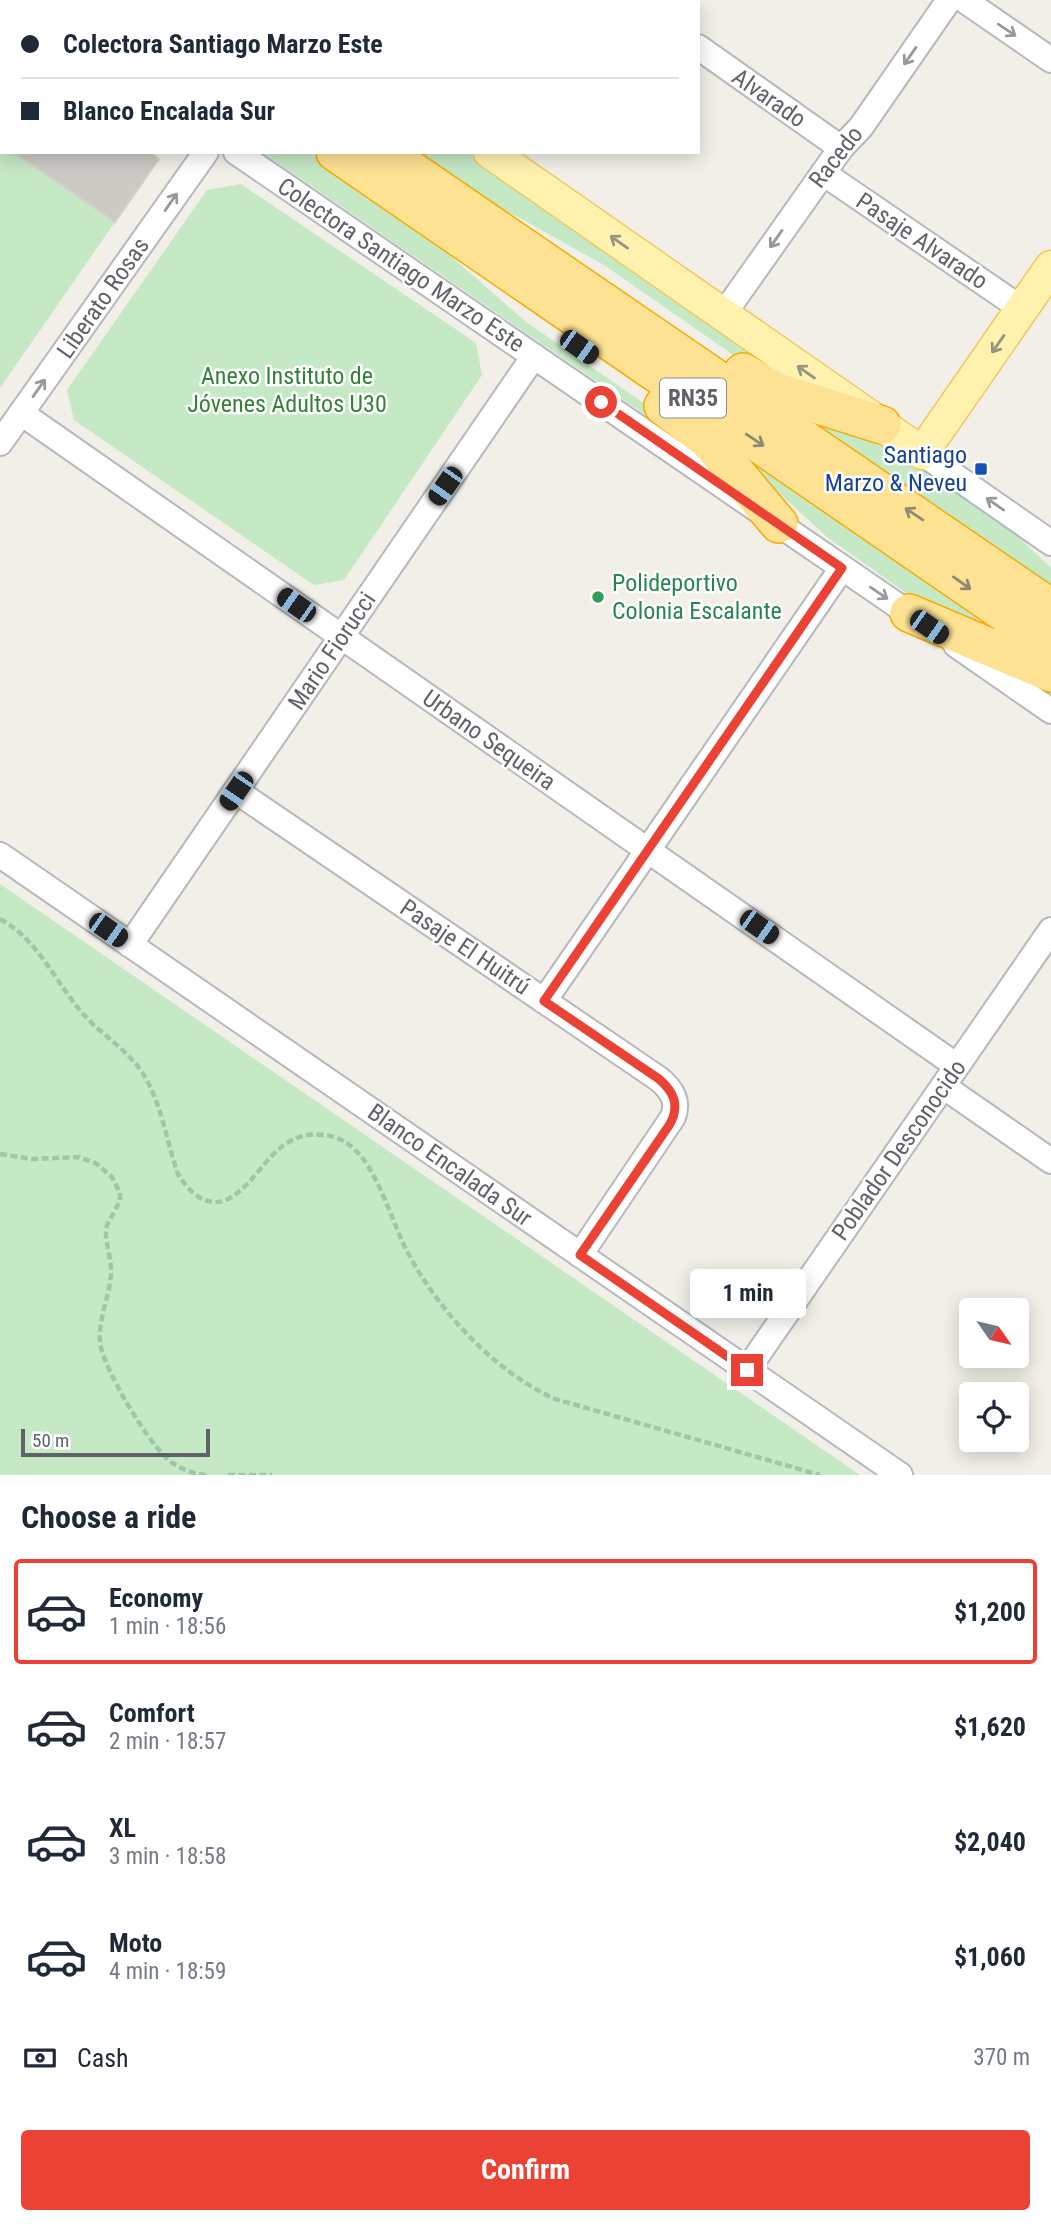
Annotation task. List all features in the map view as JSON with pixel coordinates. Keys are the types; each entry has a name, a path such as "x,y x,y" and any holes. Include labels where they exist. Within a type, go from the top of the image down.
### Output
{"highway":[{"name":"RN35","path":"339,154 433,202 1051,608"},
{"name":"RN35","path":"387,154 433,202 1051,645"},
{"path":"433,202 599,275 768,388 882,425"},
{"path":"433,202 539,319 698,431 779,524"},
{"path":"909,613 1051,673"}],"main road":[{"path":"493,154 922,453 1051,267"}],"street":[{"name":"Racedo","path":"723,315 841,148 861,127 949,0"},
{"path":"964,0 1051,60"},
{"name":"Alvarado","path":"700,48 841,148"},
{"name":"Liberato Rosas","path":"0,443 205,154"},
{"name":"Colectora Santiago Marzo Este","path":"239,154 1051,711"},
{"name":"Pasaje Alvarado","path":"823,173 1022,309"},
{"name":"Mario Fiorucci","path":"130,945 534,356"},
{"name":"Urbano Sequeira","path":"21,414 957,1066"},
{"path":"922,453 1051,543"},
{"path":"544,1001 842,568"},
{"name":"Pasaje El Huitrú","path":"236,791 659,1079 672,1092 676,1111 670,1124 580,1255"},
{"name":"Blanco Encalada Sur","path":"0,855 900,1475"},
{"name":"Poblador Desconocido","path":"747,1370 1051,930"},
{"path":"943,1086 1051,1161"}],"path":[{"path":"0,919 17,929 29,941 84,1015 135,1062 152,1091 178,1174 195,1196 207,1201 230,1198 288,1142 317,1134 346,1142 366,1163 407,1250 438,1299 489,1356 519,1381 576,1406 820,1475"},
{"path":"0,1154 32,1159 79,1157 97,1164 117,1184 120,1201 106,1232 111,1274 100,1327 100,1346 115,1381 156,1447 185,1470 206,1475"},
{"path":"228,1475 272,1475"}],"green space":[{"path":"0,154 17,154 115,222 0,388"},
{"path":"265,154 312,154 405,216 526,322 661,415 694,448"},
{"path":"414,154 471,154 800,384 742,361 604,265 473,192"},
{"name":"Anexo Instituto de Jóvenes Adultos U30","path":"241,184 476,343 482,375 344,580 314,585 74,420 67,390 207,190"},
{"path":"790,404 888,447 918,464 1010,529 1051,568 1051,591 786,409"},
{"path":"717,436 1038,652 909,595 827,537"},
{"path":"0,884 860,1475 0,1475"}],"building":[{"path":"17,154 153,154 159,159 115,222"}],"place":[{"name":"Santiago Marzo & Neveu","path":"981,469"},
{"name":"Polideportivo Colonia Escalante","path":"598,597"}],"route":[{"path":"601,402 842,568 544,1001 659,1079 672,1092 676,1105 670,1124 580,1255 747,1370"}]}
